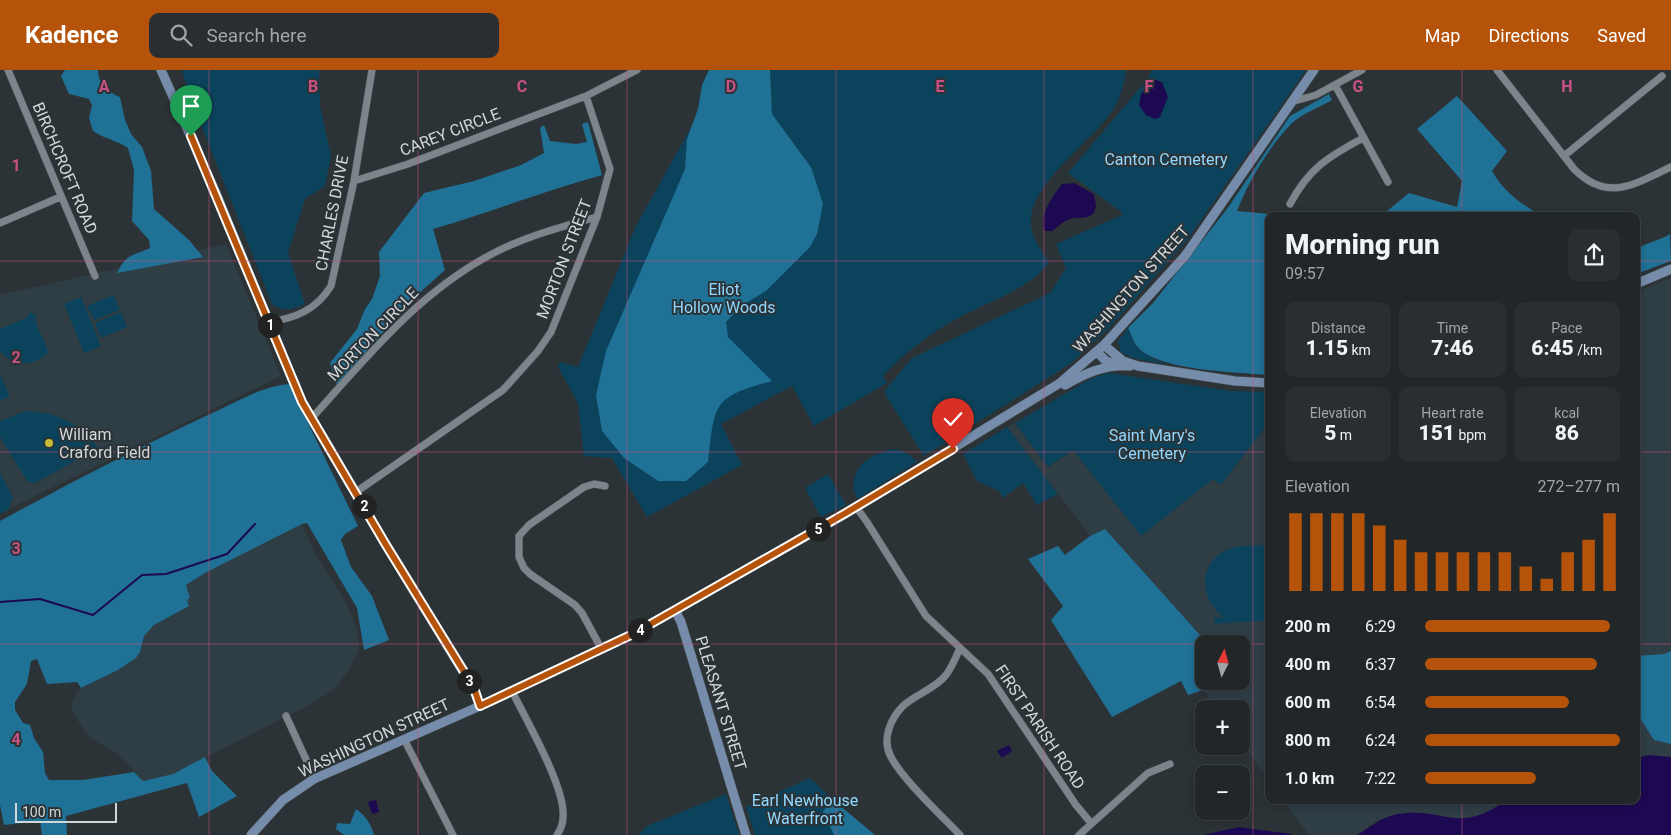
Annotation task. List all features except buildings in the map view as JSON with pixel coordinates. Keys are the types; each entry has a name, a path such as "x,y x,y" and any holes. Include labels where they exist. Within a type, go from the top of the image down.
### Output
{"main road":[{"path":"160,70 285,362 312,419 474,688 480,706"},
{"name":"WASHINGTON STREET","path":"251,835 283,800 315,779 602,650 856,507 1060,383 1104,345 1185,256 1314,70"},
{"path":"1640,282 1671,269"},
{"path":"1104,345 1111,353 1138,366 1235,381 1265,383"},
{"path":"1097,352 1106,361 1122,365"},
{"name":"WASHINGTON STREET","path":"1019,408 1032,404 1086,373 1105,367 1138,366"},
{"name":"PLEASANT STREET","path":"675,610 681,622 746,835"}],"street":[{"name":"BIRCHCROFT ROAD","path":"8,70 60,197 95,276"},
{"name":"CHARLES DRIVE","path":"269,322 301,315 324,298 331,286 354,181 372,70"},
{"name":"CAREY CIRCLE","path":"354,181 408,164 586,96 637,70"},
{"path":"1291,102 1316,95 1362,70"},
{"path":"1497,70 1564,156 1584,179 1596,186 1610,189 1630,185 1671,166"},
{"path":"1564,156 1662,76"},
{"path":"1335,85 1388,182"},
{"name":"MORTON STREET","path":"356,492 483,406 503,390 538,351 557,319 597,217 610,169 586,96"},
{"path":"1290,204 1305,179 1320,163 1363,138"},
{"path":"0,223 60,197"},
{"name":"MORTON CIRCLE","path":"312,419 368,355 437,288 490,255 516,242 597,217"},
{"path":"602,650 588,621 575,605 524,568 518,547 519,536 529,525 584,487 594,484 605,486"},
{"name":"FIRST PARISH ROAD","path":"856,507 868,522 926,616 988,674 1076,805 1091,823"},
{"path":"960,648 946,676 903,706 896,714 889,725 887,745 890,755 901,771 960,835"},
{"path":"512,691 556,784 564,815 562,828 556,835"},
{"path":"286,716 315,779"},
{"path":"404,739 453,835"},
{"path":"1079,835 1148,773 1170,764"}],"shaded area":[{"path":"1153,79 1162,82 1168,97 1160,117 1155,119 1146,115 1139,105 1141,94"},
{"path":"1074,183 1094,194 1096,206 1094,213 1085,217 1070,219 1052,231 1045,231 1043,219 1051,200 1062,184"},
{"path":"226,244 281,376 0,513 0,295"},
{"path":"1671,278 1671,757 1649,755 1640,757 1640,290"},
{"path":"1015,423 1048,467 1073,450 1141,535 1213,479 1221,485 1265,427 1265,775 1250,754 1250,700 1211,700 1203,690 1250,690 1250,635 1195,635 1195,678 1145,608 1007,427"},
{"path":"302,524 315,553 345,601 357,628 359,648 352,664 337,687 311,704 173,774 143,781 117,753 92,739 84,731 71,705 76,693 81,688 118,670 136,658 140,652 144,636 154,625 189,606 186,600 186,585 205,573"},
{"path":"1009,745 1012,751 1002,758 997,751"},
{"path":"1649,755 1671,757 1671,835 1357,835 1381,820 1398,814 1414,813 1462,818 1489,811 1500,804 1640,804 1640,757"},
{"path":"376,800 379,812 372,814 368,802"},
{"path":"1286,804 1501,804 1489,813 1468,819 1441,818 1421,813 1378,820 1357,835 1309,835"},
{"path":"1239,827 1291,834 1293,835 1203,835"}],"green space":[{"path":"65,70 98,70 98,75 105,87 120,97 125,120 131,134 142,147 151,171 154,209 189,240 203,257 117,273 127,259 150,248 149,240 132,221 134,170 128,148 93,131 89,118 92,105 89,99 69,94 61,76"},
{"path":"182,70 319,70 320,106 331,156 325,186 305,199 288,253 305,304 293,309 284,309 272,304 190,97"},
{"name":"Eliot Hollow Woods","path":"709,70 770,70 772,114 811,167 823,204 817,234 810,247 766,291 741,306 726,322 728,337 772,381 738,392 727,398 720,405 713,427 708,462 686,481 658,481 624,458 602,431 596,395 606,351 685,169 687,139 698,109 702,85"},
{"name":"Eliot Hollow Woods","path":"723,70 741,108 812,168 772,114 770,70 1126,70 1122,90 1113,110 1063,164 1039,195 1033,210 1031,226 1036,241 1049,263 1040,272 1009,294 962,316 930,335 910,350 883,376 887,383 814,426 792,386 721,424 742,465 647,517 612,458 584,456 578,403 558,367 560,362 578,367 636,226"},
{"name":"Canton Cemetery","path":"1151,70 1306,70 1187,240 1109,328 1070,364 924,456 885,394 886,389 912,358 1050,293 1066,268 1056,244 1124,214 1068,173 1150,76"},
{"path":"1329,94 1332,100 1296,120 1284,132 1253,176 1237,211 1265,214 1265,375 1197,369 1160,360 1146,354 1136,345 1128,328 1153,303 1227,209 1290,116"},
{"path":"1457,96 1507,151 1492,171 1514,197 1535,212 1386,212 1409,193 1457,207 1462,181 1417,129"},
{"path":"588,122 602,175 433,229 445,270 407,304 337,386 330,363 357,329 365,309 372,299 380,276 379,252 424,193 474,181 521,165 544,153 540,128 544,125 550,141 576,144 587,142 582,124"},
{"path":"1670,234 1671,261 1640,273 1640,248"},
{"path":"114,295 120,310 94,320 87,306"},
{"path":"81,297 101,346 84,353 64,304"},
{"path":"30,312 36,315 37,324 48,353 36,361 29,363 17,362 11,360 0,351 0,329 28,317"},
{"path":"121,312 127,327 101,338 95,323"},
{"path":"1128,328 1137,347 1155,360 1170,365 1132,358 1121,352 1118,341"},
{"name":"Saint Mary's Cemetery","path":"1108,373 1231,391 1265,392 1265,427 1221,485 1213,479 1141,536 1073,450 1048,467 1015,423 1090,379"},
{"path":"0,374 10,396 0,401"},
{"path":"289,384 358,526 345,534 341,540 351,567 372,596 389,640 364,650 357,608 307,523 302,524 205,573 186,585 190,598 187,600 189,606 154,625 144,636 140,652 136,658 118,670 81,688 77,682 47,684 37,659 31,661 27,684 15,702 15,710 23,723 30,725 34,738 43,752 45,773 49,780 83,780 134,772 143,781 173,774 205,757 212,771 237,796 199,817 187,783 66,816 67,835 42,835 40,821 4,825 0,805 0,521 129,453 237,401 268,388"},
{"name":"William Craford Field","path":"25,411 58,416 66,420 83,431 98,448 35,483 27,481 0,437 0,421"},
{"path":"1007,427 1058,494 1037,505 1023,483 1003,498 999,491 977,481 963,454"},
{"path":"894,449 907,453 917,462 857,499 854,480 861,465 884,451"},
{"path":"0,473 13,497 8,510 0,514"},
{"path":"828,474 846,505 821,517 805,488"},
{"path":"1105,529 1200,635 1195,635 1195,690 1203,690 1188,695 1181,681 1112,717 1051,620 1063,606 1028,559 1058,546 1065,555 1090,536"},
{"path":"1265,545 1265,620 1215,624 1214,618 1224,617 1210,602 1206,592 1206,573 1210,564 1217,556 1231,548"},
{"path":"1671,651 1671,744 1654,740 1640,718 1640,656 1664,654"},
{"name":"Earl Newhouse Waterfront","path":"810,778 870,835 755,835 746,807"},
{"path":"726,794 739,835 639,835 647,826"},
{"path":"832,799 875,835 834,835 823,812"},
{"path":"356,809 367,820 374,835 344,835 336,829 337,823 350,824"}],"waterway":[{"path":"0,602 40,599 93,615 142,575 166,574 227,554 255,524"}],"place":[{"name":"William Craford Field","path":"49,443"}],"route":[{"path":"191,136 302,402 386,545 421,599 474,688 480,706 633,634 844,514 953,449"}]}
